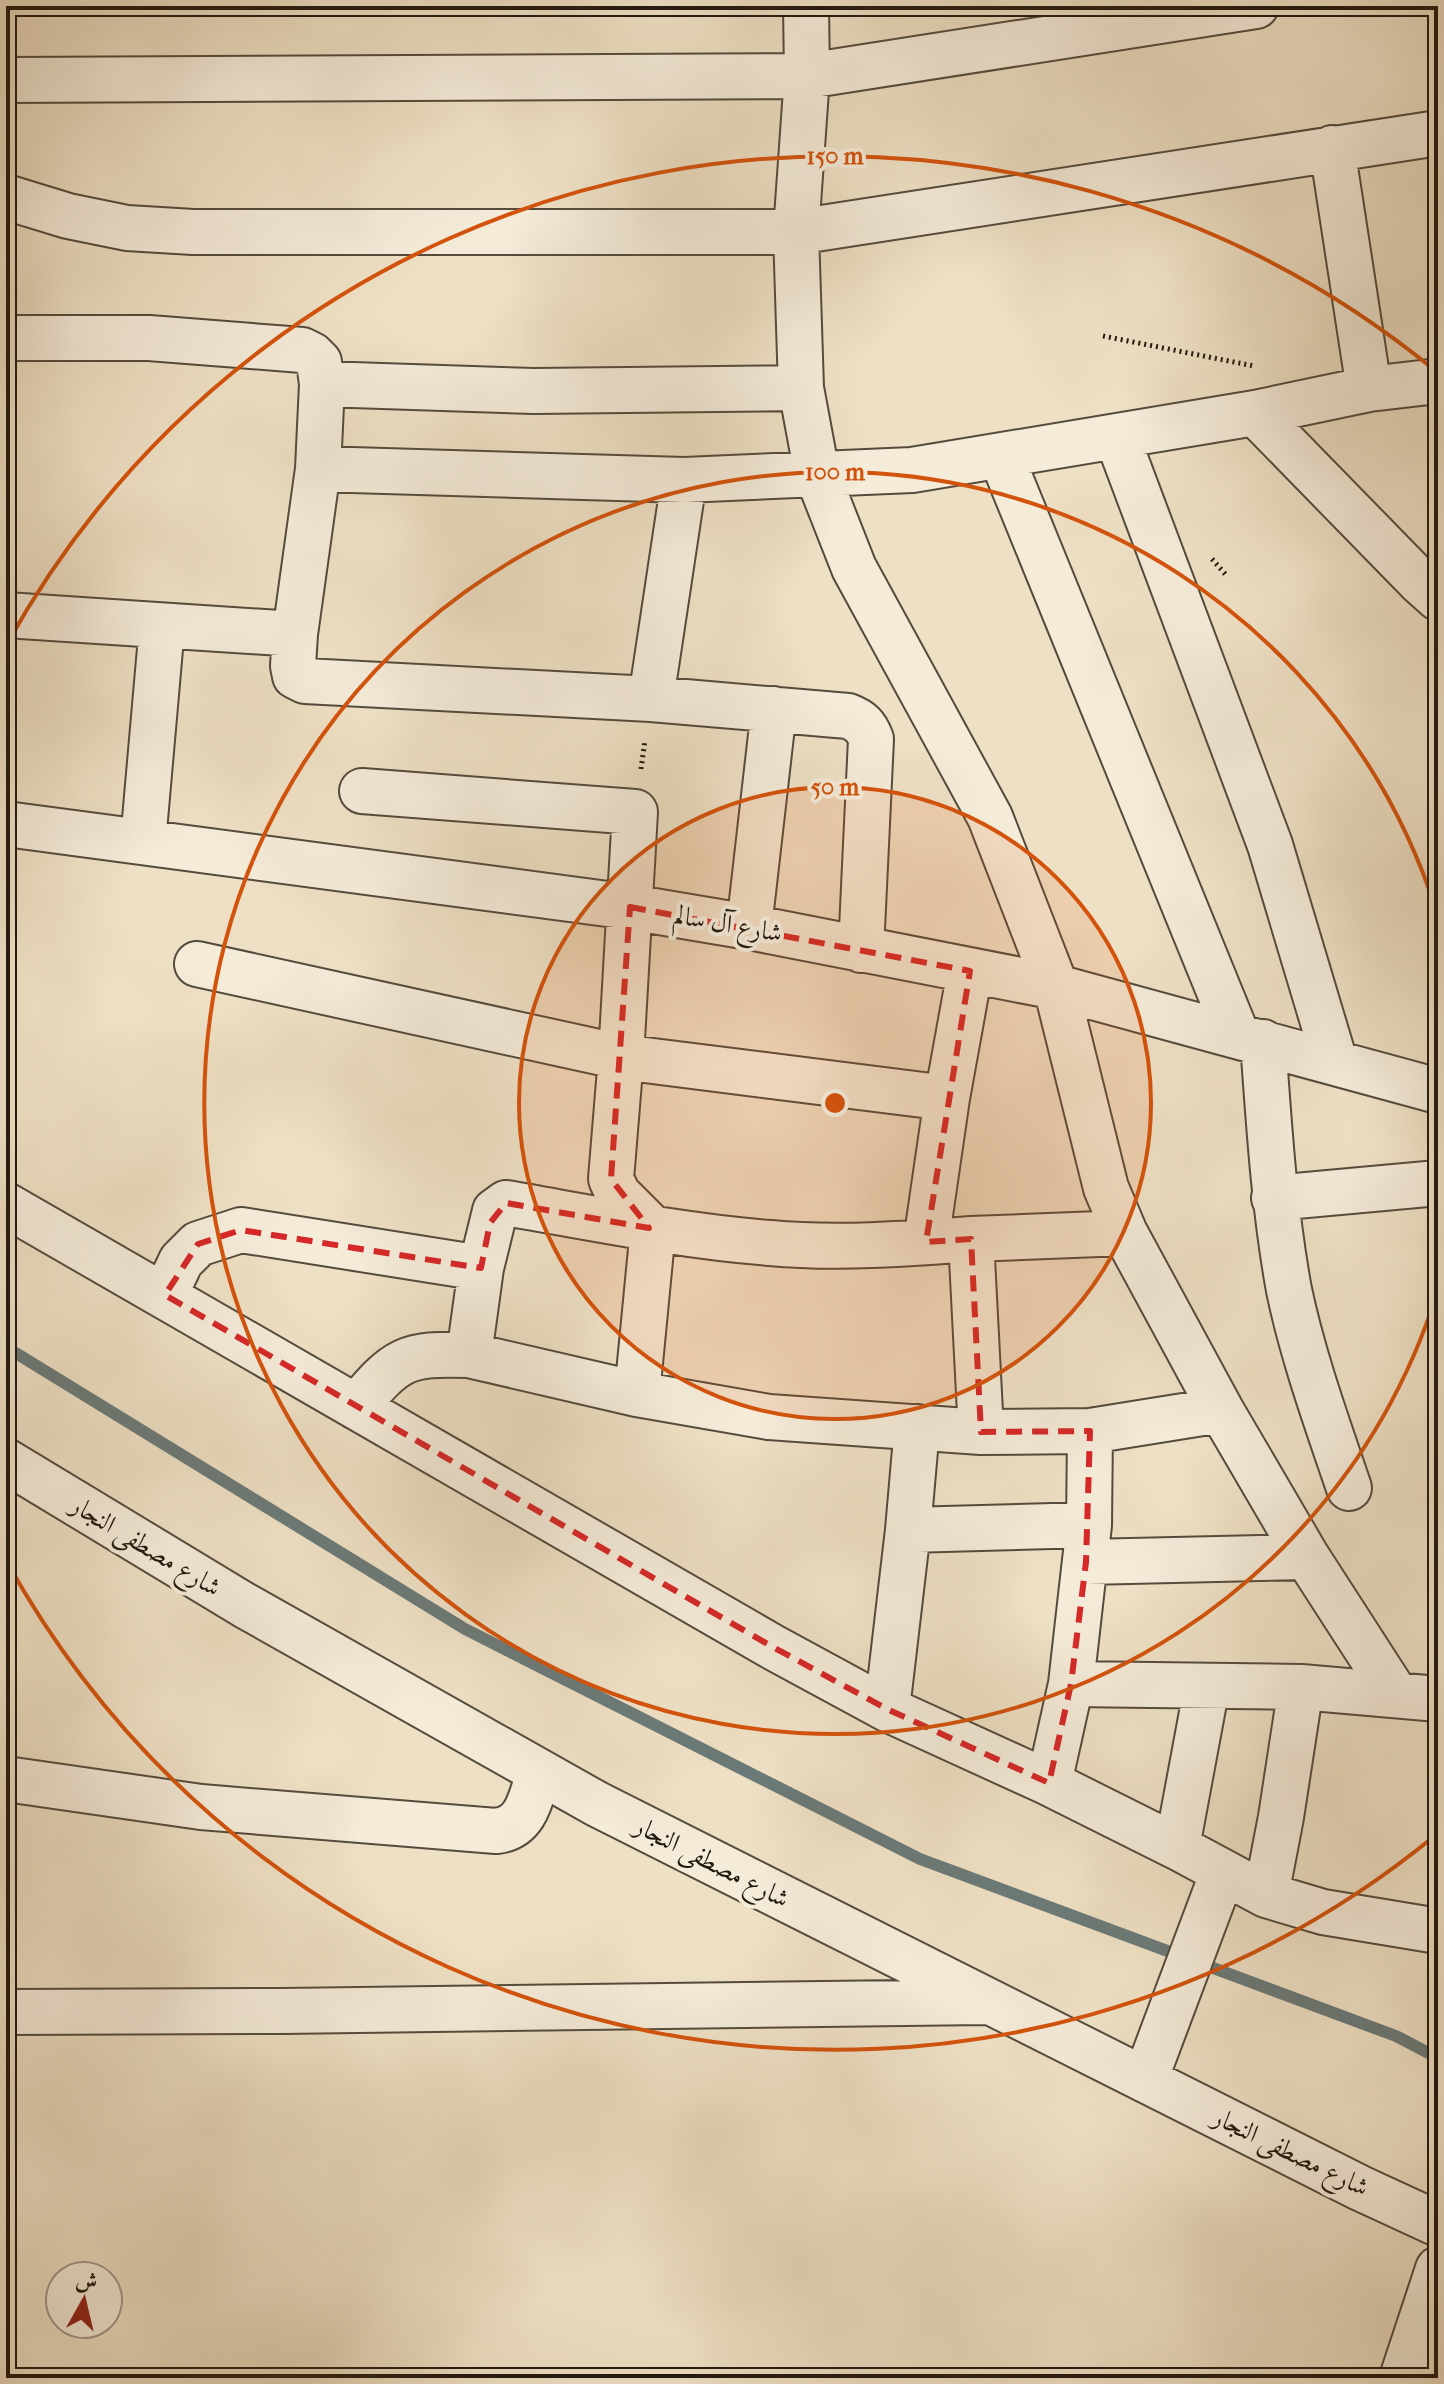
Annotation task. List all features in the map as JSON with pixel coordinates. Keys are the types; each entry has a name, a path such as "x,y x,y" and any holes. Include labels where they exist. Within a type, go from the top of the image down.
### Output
{"street":[{"path":"806,6 807,76 796,232 801,388 817,474 854,568 990,817 1056,987 1106,1188 1125,1233 1221,1410 1307,1557 1417,1697"},
{"path":"6,80 807,76 1256,6"},
{"path":"6,197 68,216 127,228 193,232 796,232 1438,133"},
{"path":"1332,148 1369,389"},
{"path":"6,338 149,338 289,348 312,355 319,362 322,384 318,469 293,666 295,676 305,681 651,699 774,709 848,716 867,727 871,739 861,950"},
{"path":"318,469 684,480 912,470 1255,413 1369,389 1438,381"},
{"path":"322,384 534,391 801,388"},
{"path":"1255,413 1438,598"},
{"path":"1117,437 1270,845 1335,1062"},
{"path":"1001,456 1250,1038 1290,1293 1318,1398 1349,1488"},
{"path":"651,699 684,480"},
{"path":"6,615 295,634"},
{"path":"143,842 162,626"},
{"path":"749,927 774,709"},
{"path":"362,791 635,812 611,1179 618,1194 653,1229"},
{"name":"شارع آل سالم","path":"6,824 630,907 749,927 1056,987 1438,1091"},
{"path":"197,964 621,1057 947,1098"},
{"path":"926,1242 970,971"},
{"path":"1274,1198 1438,1183"},
{"path":"469,1355 490,1223 495,1211 506,1203 653,1229 772,1243 854,1245 1125,1233"},
{"path":"6,1205 771,1646 887,1709 1049,1783 1266,1895 1323,1912 1438,1931"},
{"path":"637,1394 653,1229"},
{"path":"165,1295 181,1261 198,1244 241,1230 481,1268"},
{"path":"971,1239 981,1432"},
{"path":"356,1407 382,1376 403,1362 427,1354 469,1355 637,1394 769,1417 981,1432 1090,1431 1221,1410"},
{"path":"887,1709 917,1427"},
{"path":"1049,1783 1071,1684 1087,1543 1090,1431"},
{"name":"شارع مصطفى النجار","path":"6,1461 244,1605 597,1804 1360,2188 1438,2224"},
{"path":"908,1530 1307,1557"},
{"path":"1071,1684 1301,1687 1417,1697"},
{"path":"1177,1847 1207,1686"},
{"path":"1266,1895 1301,1687"},
{"path":"6,1779 201,1807 496,1831 508,1830 518,1824 539,1772"},
{"path":"1145,2080 1223,1872"},
{"path":"6,2012 991,2001"},
{"path":"1402,2378 1438,2269"}],"path":[{"path":"1103,336 1259,367"},
{"path":"635,812 651,699"}],"highlighted area":[{"path":"630,907 970,971 926,1242 971,1239 981,1432 1090,1431 1086,1562 1071,1684 1049,1783 887,1709 771,1646 165,1295 198,1244 241,1230 481,1268 490,1223 506,1203 649,1228 611,1179"}],"waterway":[{"path":"6,1347 465,1629 920,1859 1396,2036 1438,2058"}]}
